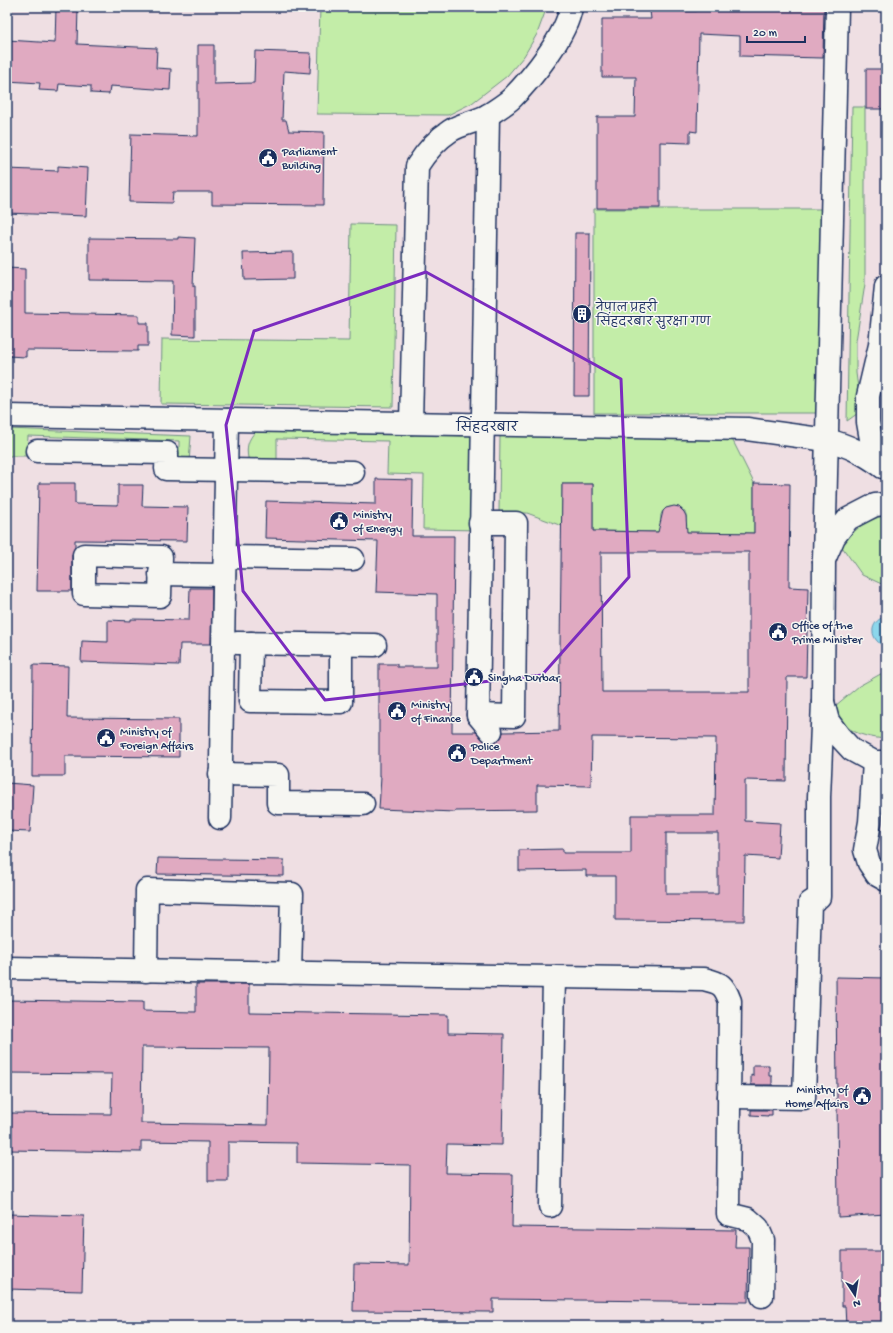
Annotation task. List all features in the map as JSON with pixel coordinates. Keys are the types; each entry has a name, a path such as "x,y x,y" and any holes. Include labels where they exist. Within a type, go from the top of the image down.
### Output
{"lane":[{"path":"411,423 417,166 429,148 451,130 488,115 511,99 535,72 549,53 561,34 571,13 571,7"},
{"path":"729,1097 804,1098 810,903 819,897 819,797 823,702 824,560 837,7"},
{"path":"480,523 516,523 514,716 484,723 480,523 484,424 488,115"},
{"path":"885,468 875,453 871,439 868,422 868,396 880,346 886,286"},
{"path":"7,416 746,428 827,440 854,448 885,468"},
{"path":"220,818 227,420"},
{"path":"37,451 167,453 166,469 353,472"},
{"path":"824,560 834,538 848,519 875,505 886,504"},
{"path":"160,574 224,566 353,559"},
{"path":"223,643 375,645"},
{"path":"251,643 250,701 341,702 342,644"},
{"path":"823,702 828,721 852,750 880,762 865,850 869,863 877,875 886,880"},
{"path":"220,774 278,775 278,803 363,804"},
{"path":"870,822 886,806"},
{"path":"146,971 147,890 292,894 290,973"},
{"path":"7,968 554,978 704,979 719,982 726,989 730,1001 728,1214 748,1220 758,1228 762,1240 762,1296"},
{"path":"550,1206 554,978"}],"highlighted area":[{"path":"426,272 621,379 629,577 542,675 325,700 243,591 226,425 254,331"}],"green space":[{"path":"320,7 547,7 537,34 524,56 507,76 472,103 448,115 317,114"},
{"path":"852,107 865,107 865,284 856,341 856,373 861,411 847,421"},
{"path":"594,209 821,209 820,413 594,413"},
{"path":"351,224 396,225 393,407 161,404 162,339 349,341"},
{"path":"7,429 191,436 189,462 179,462 179,441 28,436 27,456 7,456"},
{"path":"255,432 482,436 480,530 423,529 424,475 387,474 388,441 277,439 277,462 254,461 248,458 247,450 249,441"},
{"path":"500,436 732,439 754,483 754,533 679,532 686,521 686,515 684,511 674,507 668,507 661,515 661,521 667,532 593,531 593,484 562,484 562,526 527,513 499,513"},
{"path":"886,515 886,586 862,575 840,544 864,523"},
{"path":"886,671 886,739 865,736 855,732 846,726 842,721 835,706 859,686"}],"water":[{"path":"886,616 886,647 876,640 873,631 876,622"}],"building":[{"path":"56,7 78,8 77,44 157,48 156,68 171,69 170,90 110,86 109,94 91,93 91,86 59,84 58,91 39,90 40,83 7,81 7,40 55,43"},
{"path":"697,7 824,7 823,58 740,56 740,36 699,34 697,132 690,131 690,143 660,142 660,208 597,208 597,117 635,117 636,77 602,77 602,19 651,19 650,11 697,11"},
{"path":"198,45 214,45 214,84 254,83 255,51 311,53 310,73 284,71 282,120 286,120 289,131 324,132 323,205 212,204 212,192 173,192 172,203 129,202 131,134 198,136"},
{"path":"866,69 886,69 886,109 866,109"},
{"path":"58,166 88,168 86,216 7,213 7,169 58,171"},
{"name":"नेपाल प्रहरी सिंहदरबार सुरक्षा गण","path":"575,233 590,233 589,396 574,396"},
{"path":"178,237 195,238 193,286 195,286 195,336 172,335 173,281 89,280 89,238 178,239"},
{"path":"293,252 293,279 244,280 243,253"},
{"path":"7,268 25,269 25,313 139,315 139,323 148,323 148,346 138,346 138,351 26,350 26,357 7,356"},
{"path":"376,479 413,480 412,536 454,536 452,732 476,732 486,742 493,743 499,740 503,732 559,731 562,484 593,484 593,531 658,532 663,511 666,508 674,506 679,507 686,516 687,532 754,533 754,483 790,484 789,587 808,588 806,677 787,677 786,781 745,780 745,821 780,823 778,858 745,856 744,921 615,920 615,876 586,876 586,870 519,871 519,850 563,849 563,853 631,853 631,815 715,815 716,738 592,737 591,786 537,785 537,810 455,812 379,809 381,777 379,777 379,664 397,664 397,667 437,667 437,594 376,592 378,541 265,538 266,501 376,504","holes":["601,552 749,552 749,692 602,692","666,833 718,833 718,894 666,894"]},
{"path":"39,483 75,483 75,504 118,505 118,485 143,485 142,506 188,507 187,541 75,540 75,547 72,555 72,591 37,591"},
{"path":"190,588 212,588 211,644 180,644 179,665 81,662 82,641 108,642 108,620 189,620"},
{"name":"Ministry of Foreign Affairs","path":"33,665 68,666 67,718 179,719 179,757 65,756 65,776 32,776"},
{"path":"7,783 33,785 30,832 7,831"},
{"path":"158,858 284,860 284,876 157,874"},
{"name":"Ministry of Home Affairs","path":"836,977 886,978 886,1214 838,1217"},
{"path":"196,984 249,984 249,1012 448,1015 448,1033 504,1034 502,1145 447,1144 446,1173 513,1174 512,1227 736,1230 735,1247 749,1247 748,1302 493,1299 493,1312 353,1311 354,1264 409,1265 410,1165 297,1163 297,1143 228,1142 228,1181 208,1181 208,1142 141,1141 141,1152 7,1150 7,1113 111,1114 112,1074 7,1073 7,1000 143,1002 143,1011 196,1012","holes":["142,1047 269,1048 268,1125 141,1123"]},
{"path":"753,1065 769,1065 769,1076 772,1076 772,1085 751,1085"},
{"path":"751,1110 772,1110 772,1115 751,1115"},
{"path":"7,1214 84,1216 82,1291 7,1289"},
{"path":"842,1251 886,1251 886,1326 846,1326 845,1306 842,1306"}],"place":[{"name":"Parliament Building","path":"268,158"},
{"name":"नेपाल प्रहरी सिंहदरबार सुरक्षा गण","path":"582,314"},
{"name":"Ministry of Energy","path":"339,521"},
{"name":"Office of the Prime Minister","path":"778,632"},
{"name":"Singha Durbar","path":"474,677"},
{"name":"Ministry of Finance","path":"397,711"},
{"name":"Ministry of Foreign Affairs","path":"106,738"},
{"name":"Police Department","path":"457,753"},
{"name":"Ministry of Home Affairs","path":"862,1096"}],"district":[{"name":"सिंहदरबार","path":"487,426"}]}
